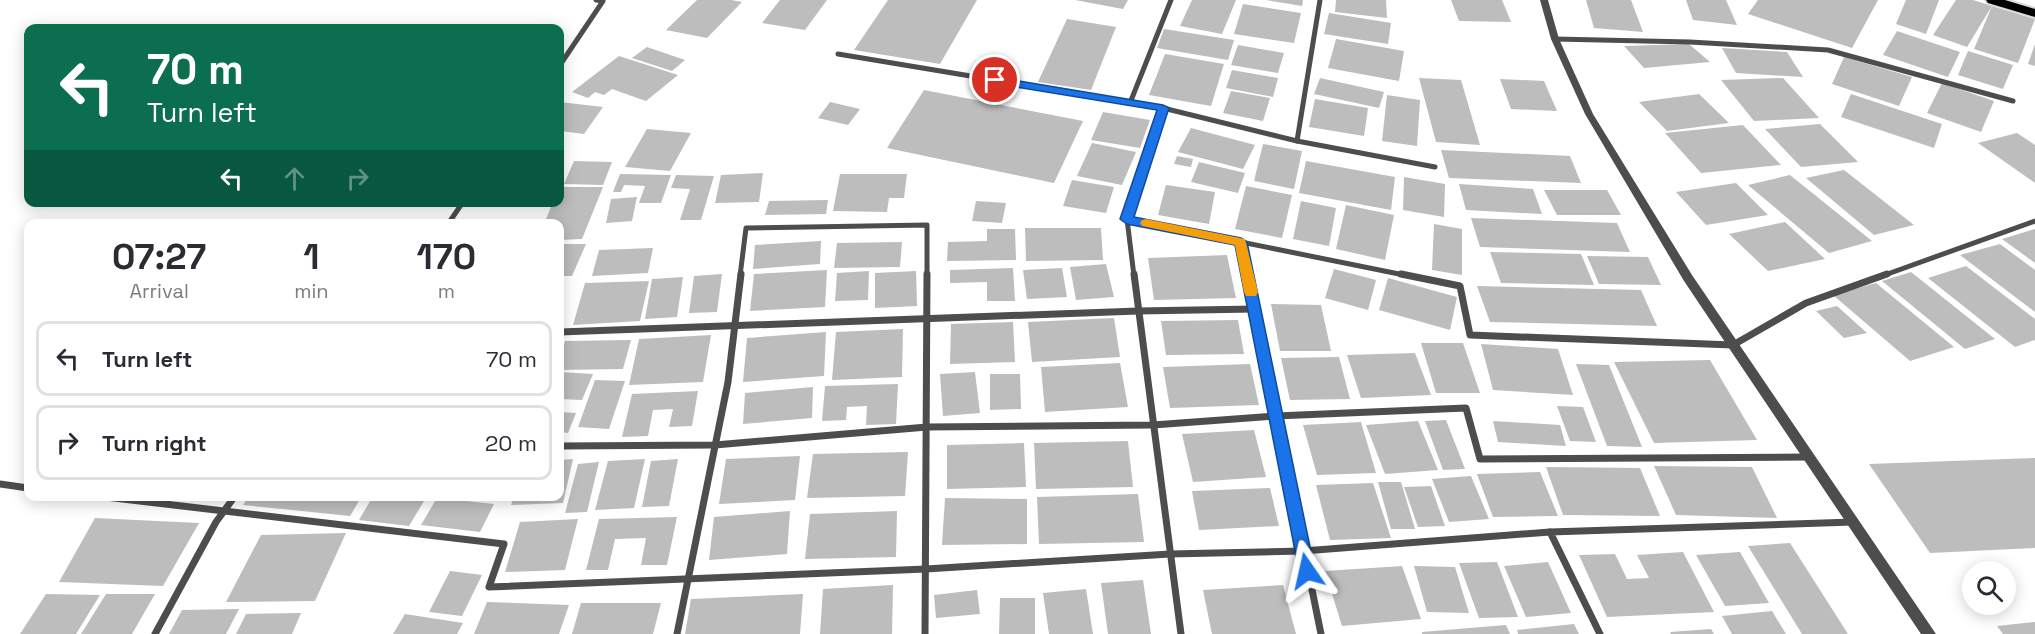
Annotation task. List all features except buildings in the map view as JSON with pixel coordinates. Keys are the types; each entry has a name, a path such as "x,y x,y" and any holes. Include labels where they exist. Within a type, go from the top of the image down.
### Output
{"highway":[{"path":"1992,0 2035,13"}],"street":[{"path":"564,59 603,1 596,0"},
{"path":"1130,103 1171,0"},
{"path":"1298,141 1320,0"},
{"path":"1544,0 1555,39 1589,114 1688,278 1929,634"},
{"path":"1555,39 1690,42 1828,50 2013,101"},
{"path":"838,54 1163,108 1298,141 1435,167"},
{"path":"1163,108 1127,219 1181,634"},
{"path":"1127,219 1460,286 1470,335 1733,345 1806,303 2035,221"},
{"path":"677,634 728,382 746,228 927,225 925,634"},
{"path":"1241,242 1321,634"},
{"path":"564,332 1138,311 1254,309"},
{"path":"564,447 715,445 927,427 1153,425 1276,416 1467,408 1480,459 1810,457"},
{"path":"0,484 24,487"},
{"path":"136,501 504,544 489,587 926,569 1170,554 1303,551 1550,532 1854,522"},
{"path":"155,634 231,501"},
{"path":"1550,532 1600,634"}],"slow traffic":[{"path":"1146,223 1241,242 1251,292"}],"route":[{"path":"995,80 1163,108 1127,219 1241,242 1307,571"}]}
